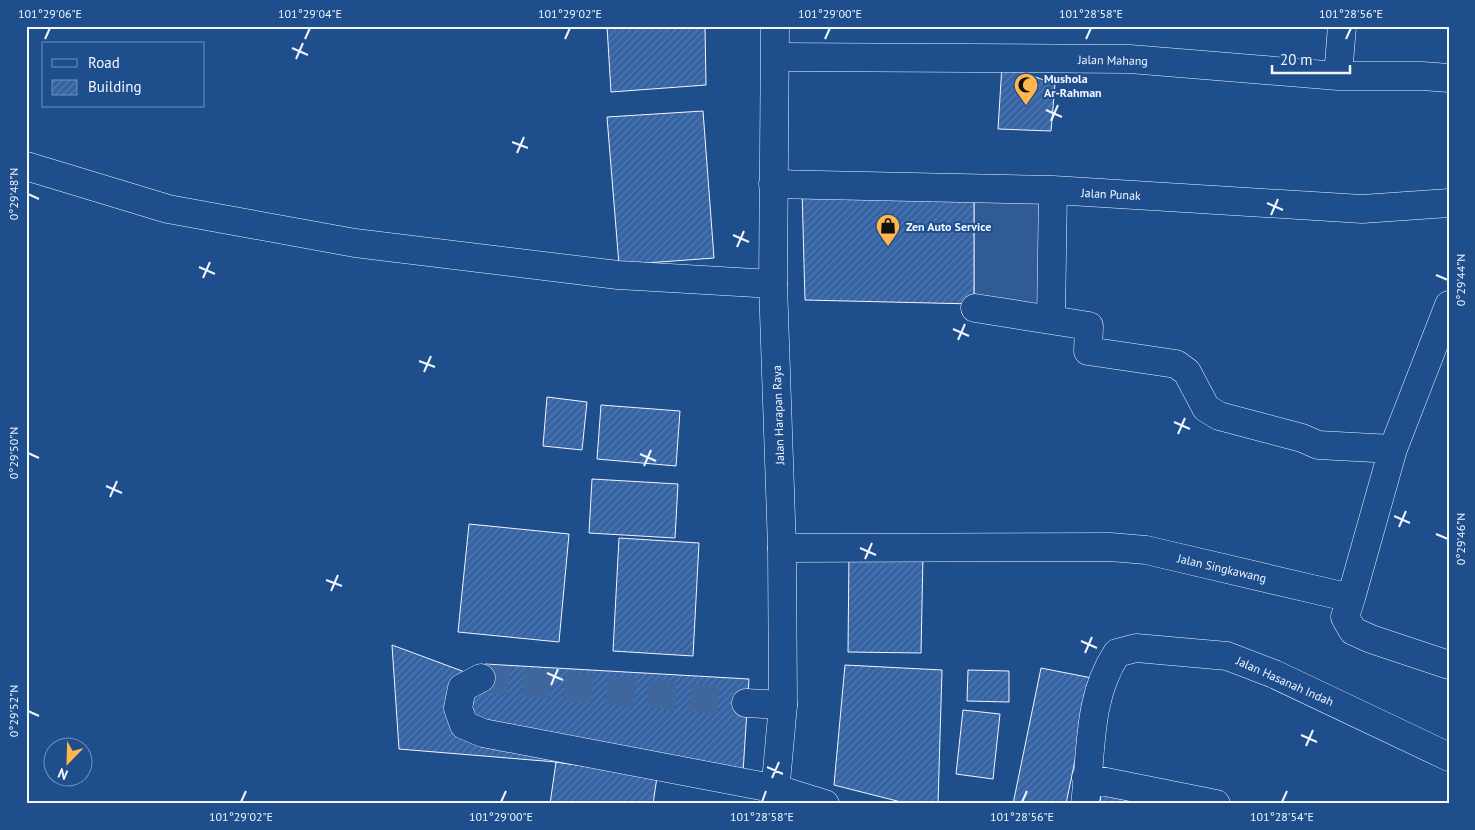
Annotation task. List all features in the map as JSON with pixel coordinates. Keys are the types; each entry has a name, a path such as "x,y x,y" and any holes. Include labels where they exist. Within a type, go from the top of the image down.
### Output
{"street":[{"name":"Jalan Harapan Raya","path":"775,26 773,284 782,548 783,705 775,796"},
{"path":"1338,76 1342,26"},
{"name":"Jalan Mahang","path":"776,58 1130,59 1338,76 1422,76 1449,78"},
{"path":"26,166 168,209 356,243 618,276 773,284"},
{"name":"Jalan Punak","path":"773,184 1053,190 1362,208 1449,204"},
{"path":"1051,320 1053,190"},
{"path":"975,308 1089,326 1088,351 1176,364 1187,372 1206,408 1219,416 1302,438 1318,445 1393,449"},
{"path":"1448,308 1393,449 1345,617 1353,631 1371,640 1449,665"},
{"name":"Jalan Singkawang","path":"782,548 1110,547 1146,550 1351,598"},
{"name":"Jalan Hasanah Indah","path":"1086,791 1097,692 1106,670 1117,653 1136,648 1228,656 1274,674 1449,756"},
{"path":"481,678 462,688 458,708 464,725 483,733 775,796 825,804"},
{"path":"746,703 783,705"},
{"path":"1086,791 1216,804"}],"shaded area":[{"path":"974,195 1044,198 1040,308 974,304"}],"building":[{"path":"607,26 705,26 706,85 611,92"},
{"name":"Mushola Ar-Rahman","path":"1002,65 1055,84 1051,131 998,129"},
{"path":"703,111 714,258 619,265 607,117"},
{"name":"Zen Auto Service","path":"802,189 974,195 974,304 805,300"},
{"path":"547,397 587,402 582,450 543,446"},
{"path":"601,405 680,411 676,466 597,459"},
{"path":"592,479 678,484 675,538 589,533"},
{"path":"469,524 569,534 559,642 458,632"},
{"path":"619,538 699,543 693,656 613,651"},
{"path":"849,552 923,554 921,653 848,652"},
{"path":"392,645 481,678 485,664 749,679 742,788 556,762 399,749"},
{"path":"845,665 942,670 938,804 909,804 834,785"},
{"path":"1041,668 1092,678 1066,804 1013,804"},
{"path":"968,670 1009,671 1009,702 967,701"},
{"path":"963,710 1000,714 993,779 956,774"},
{"path":"556,762 657,777 653,804 550,804"},
{"path":"1101,794 1142,804 1100,804"}],"tunnel":[{"path":"481,678 746,703"}],"place":[{"name":"Mushola Ar-Rahman","path":"1026,106"},
{"name":"Zen Auto Service","path":"888,247"}]}
